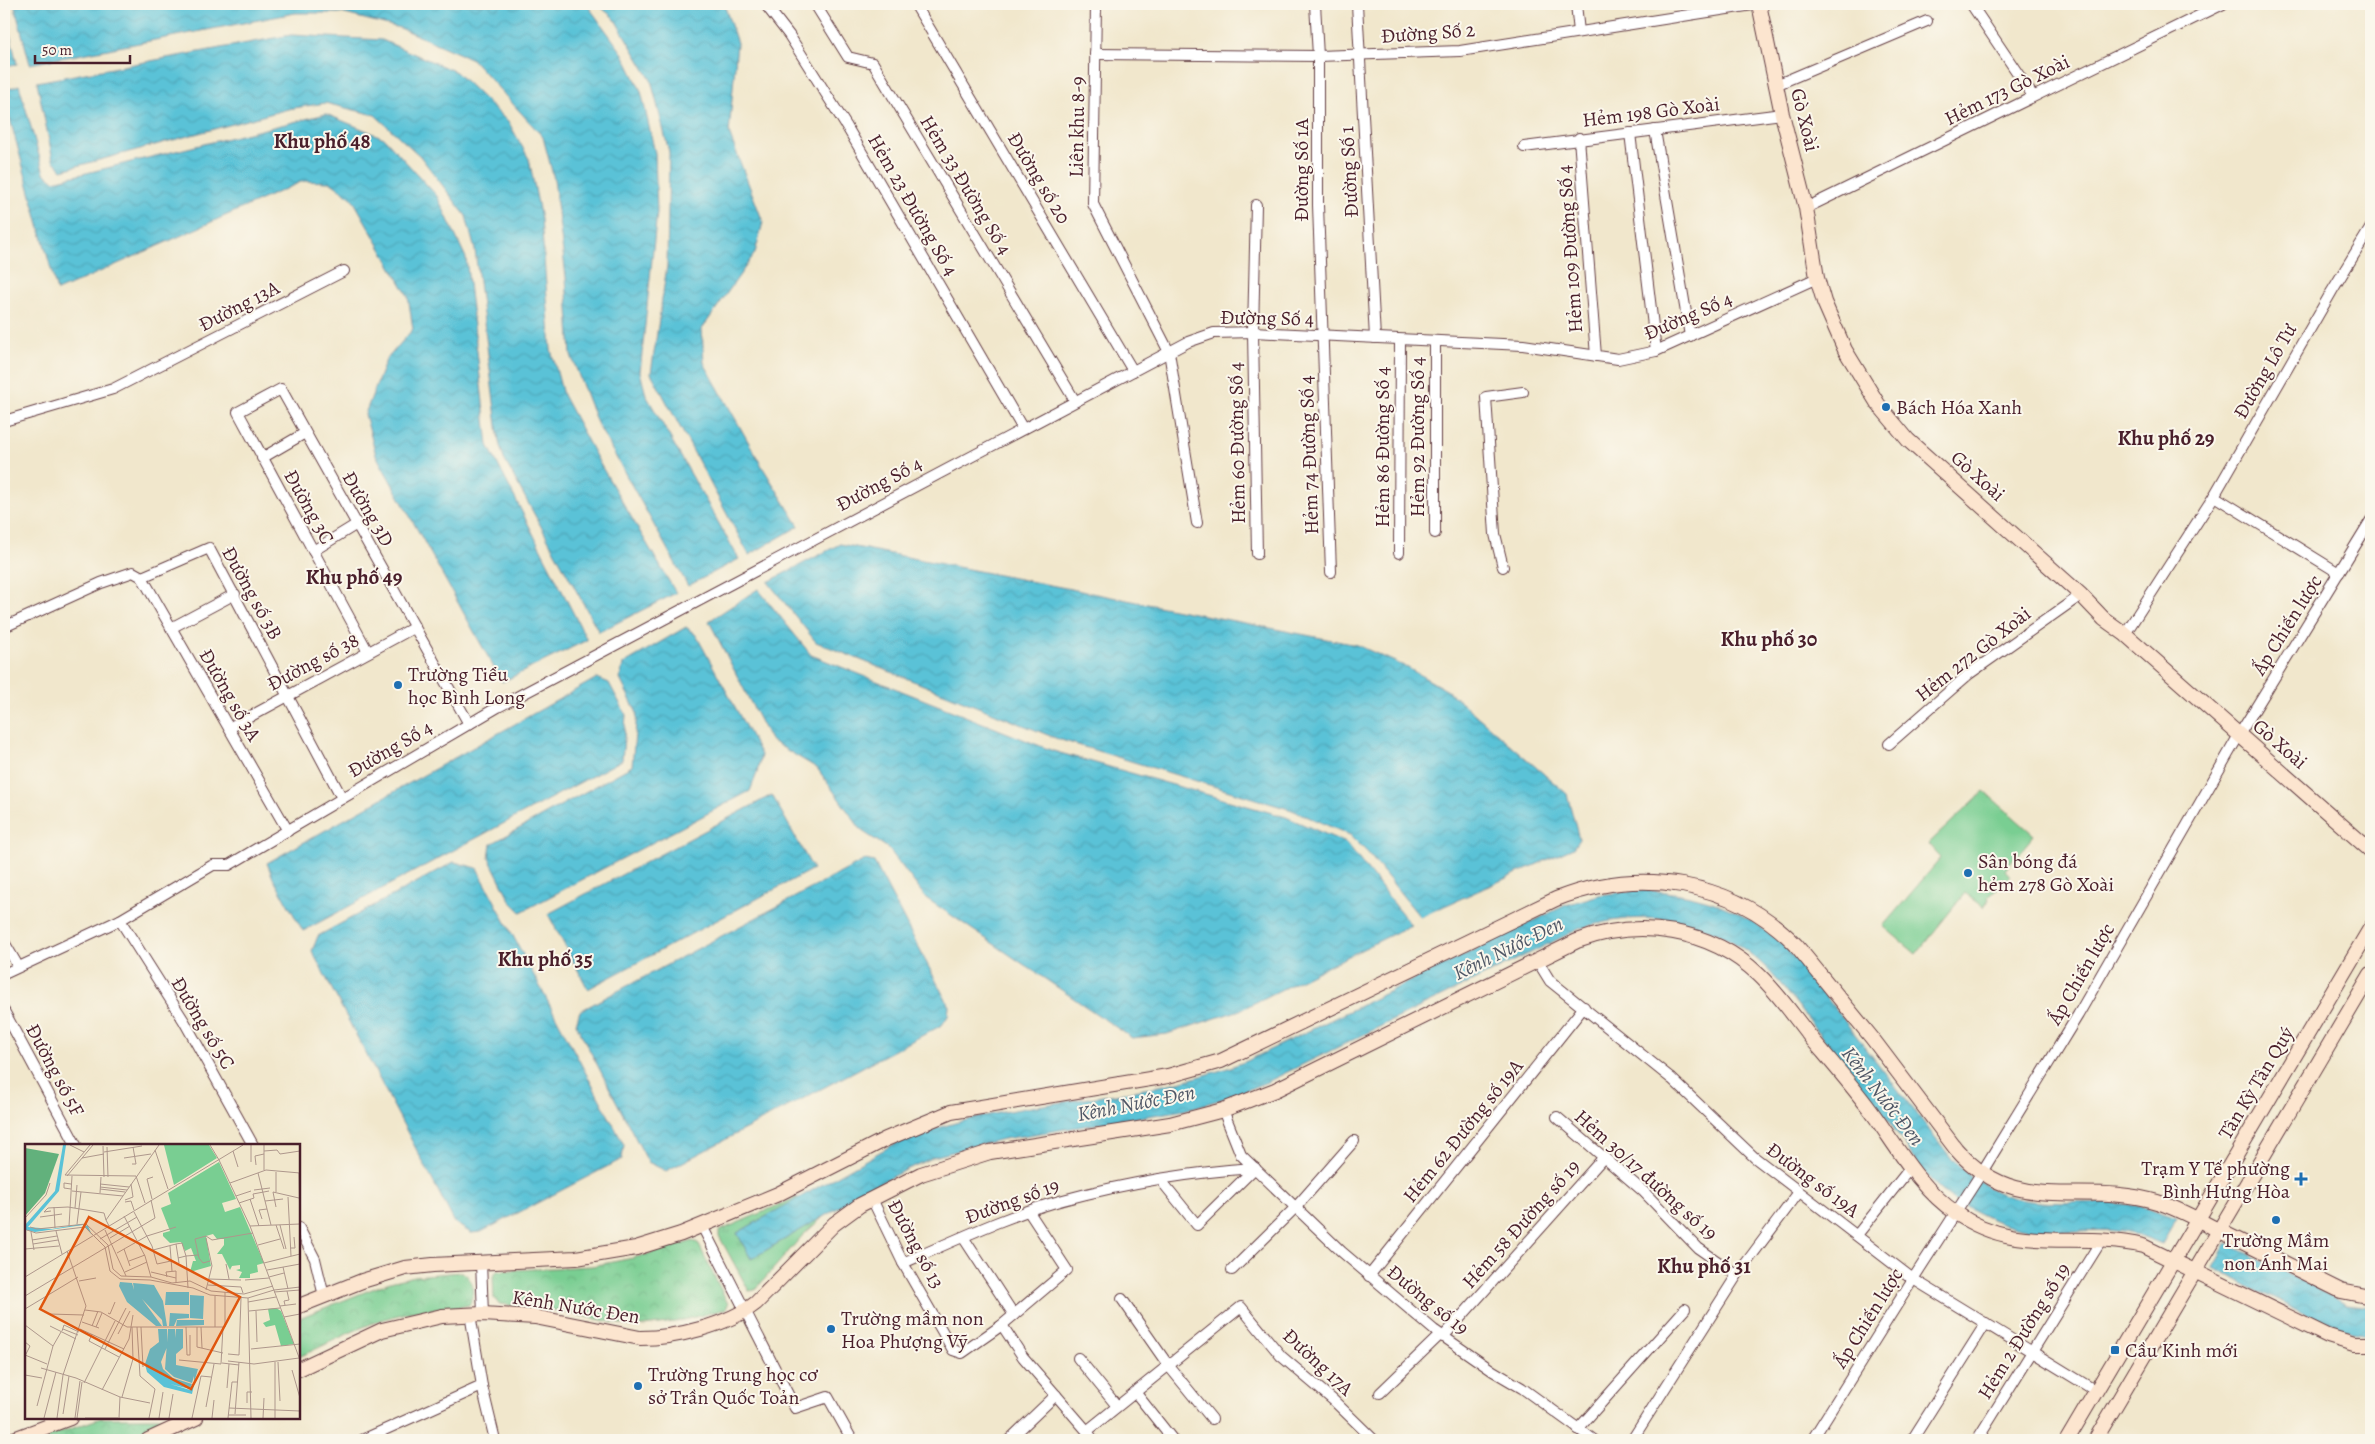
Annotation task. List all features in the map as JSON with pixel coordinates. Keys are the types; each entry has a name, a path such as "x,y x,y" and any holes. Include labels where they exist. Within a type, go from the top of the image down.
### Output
{"street":[{"name":"Hẻm 23 Đường Số 4","path":"765,4 789,34 847,127 1023,429"},
{"name":"Hẻm 33 Đường Số 4","path":"815,4 848,57 873,63 1075,401"},
{"name":"Đường số 20","path":"915,4 1133,371"},
{"name":"Liên khu 8-9","path":"1096,4 1093,204 1169,352 1197,522"},
{"name":"Đường Số 1A","path":"1315,4 1318,56 1318,205 1322,337"},
{"name":"Đường Số 1","path":"1357,4 1375,338"},
{"path":"1576,4 1579,32"},
{"name":"Đường Số 2","path":"1095,54 1318,56 1460,51 1760,4"},
{"name":"Gò Xoài","path":"1760,4 1782,114 1806,208 1816,278 1844,350 1878,404 1908,440 2081,595 2104,619 2125,634 2371,851"},
{"path":"1971,4 2033,96"},
{"name":"Hẻm 173 Gò Xoài","path":"1806,208 2223,4"},
{"path":"1776,85 1927,21"},
{"name":"Hẻm 198 Gò Xoài","path":"1524,147 1579,138 1782,114"},
{"path":"1655,130 1690,336"},
{"path":"1630,133 1656,352"},
{"name":"Hẻm 109 Đường Số 4","path":"1579,138 1596,356"},
{"name":"Hẻm 60 Đường Số 4","path":"1256,205 1253,332 1257,554"},
{"name":"Đường Lô Tư","path":"2125,634 2214,496 2322,307 2371,227"},
{"name":"Đường 13A","path":"4,421 112,389 344,270"},
{"name":"Đường Số 4","path":"18,966 120,920 213,865 229,864 469,724 1188,342 1214,333 1253,332 1322,337 1523,345 1618,359 1656,352 1816,278"},
{"name":"Hẻm 74 Đường Số 4","path":"1322,337 1331,572"},
{"name":"Hẻm 86 Đường Số 4","path":"1399,553 1400,340"},
{"name":"Hẻm 92 Đường Số 4","path":"1435,341 1435,533"},
{"name":"Đường 3D","path":"281,389 469,724"},
{"name":"Đường 3C","path":"281,389 238,412 368,652"},
{"path":"1503,567 1495,534 1486,397 1523,392"},
{"name":"Đường 3C","path":"262,458 305,434"},
{"path":"2214,496 2339,573"},
{"name":"Ấp Chiến lược","path":"1812,1440 1912,1279 1959,1210 2078,1015 2239,735 2371,520"},
{"path":"313,551 357,524"},
{"name":"Đường số 3B","path":"4,627 101,583 133,572 142,577 209,548 342,798"},
{"name":"Đường số 3A","path":"142,577 288,831"},
{"path":"171,628 235,594"},
{"name":"Hẻm 272 Gò Xoài","path":"1889,744 1969,674 2081,595"},
{"name":"Đường số 38","path":"229,728 415,627"},
{"name":"Kênh Nước Đen","path":"300,1306 378,1276 406,1268 593,1256 636,1248 702,1226 778,1194 903,1131 951,1112 1168,1076 1221,1061 1556,899 1589,887 1633,881 1675,883 1713,892 1751,910 1782,931 1796,945 1872,1038 1956,1149 1980,1176 2026,1192 2120,1195 2170,1206 2341,1291 2371,1297"},
{"name":"Đường số 5C","path":"120,920 184,1021 252,1144"},
{"name":"Tân Kỳ Tân Quý","path":"2067,1440 2371,927"},
{"name":"Kênh Nước Đen","path":"300,1368 382,1330 422,1319 477,1314 546,1318 629,1337 649,1338 715,1325 745,1312 767,1294 821,1235 846,1214 921,1174 976,1156 1170,1124 1223,1110 1275,1090 1537,960 1589,937 1632,929 1673,931 1700,938 1725,949 1749,966 1769,985 1873,1114 1930,1191 1988,1229 2014,1238 2050,1241 2101,1241 2143,1246 2328,1336 2354,1344 2371,1344"},
{"path":"4,942 18,966 4,974"},
{"name":"Đường số 19A","path":"1537,960 1550,981 1672,1079 1754,1158 1912,1279 2096,1391"},
{"path":"2095,1440 2371,974"},
{"name":"Hẻm 62 Đường số 19A","path":"1369,1276 1584,1008"},
{"name":"Đường số 5F","path":"4,1011 75,1144"},
{"name":"Đường số 19","path":"1223,1110 1241,1155 1369,1276 1442,1336 1493,1371 1522,1388 1594,1440"},
{"name":"Hẻm 30/17 đường số 19","path":"1557,1117 1644,1192 1698,1248 1737,1275"},
{"path":"1232,1270 1296,1207 1354,1141"},
{"name":"Hẻm 58 Đường số 19","path":"1380,1393 1442,1336 1604,1158"},
{"path":"1856,1235 1911,1167"},
{"path":"1160,1179 1197,1225 1255,1168"},
{"name":"Đường số 19","path":"903,1263 963,1237 1062,1200 1160,1179 1214,1171 1255,1168"},
{"path":"1632,1440 1737,1275 1800,1192"},
{"name":"Đường số 13","path":"872,1199 903,1263 953,1350 962,1353 1002,1325"},
{"path":"1029,1212 1066,1270 1002,1325 1023,1357 1090,1436 1117,1406 1168,1365"},
{"path":"702,1226 795,1408 828,1397 852,1440"},
{"path":"300,1230 315,1259 324,1296"},
{"path":"963,1237 1014,1315"},
{"name":"Hẻm 2 Đường số 19","path":"1978,1440 2101,1241"},
{"path":"481,1262 477,1314 482,1386 495,1440"},
{"path":"1122,1299 1168,1365 1212,1419"},
{"name":"Đường 17A","path":"1168,1365 1241,1307 1281,1356 1334,1400 1374,1440"},
{"path":"1578,1429 1685,1309"},
{"path":"1912,1440 1986,1323"},
{"path":"1078,1358 1117,1406"},
{"path":"362,1440 482,1386"},
{"path":"1135,1392 1173,1440"},
{"path":"1009,1440 1056,1396"},
{"path":"11,1440 67,1419"},
{"path":"148,1440 194,1419"}],"green space":[{"name":"Sân bóng đá hẻm 278 Gò Xoài","path":"1984,791 2034,835 2005,870 2010,876 1988,898 1989,900 1984,907 1965,893 1916,954 1883,926 1941,858 1928,844"},
{"path":"797,1197 798,1199 737,1233 751,1259 824,1216 802,1236 755,1290 749,1291 719,1236 719,1231"},
{"path":"693,1241 698,1243 728,1304 726,1309 675,1322 635,1327 558,1311 500,1304 494,1299 493,1276 497,1271 592,1266 633,1258"},
{"path":"461,1272 471,1281 473,1291 471,1301 469,1305 415,1311 379,1321 300,1357 300,1318 390,1282 415,1276"},
{"path":"98,1419 167,1419 119,1440 39,1440"},
{"path":"780,1431 787,1440 764,1440"}],"water":[{"path":"14,4 584,4 588,6 623,54 641,91 655,153 657,212 640,372 646,395 739,559 688,586 597,423 571,355 566,277 554,179 543,137 472,59 400,28 341,13 295,13 30,64"},
{"path":"597,4 724,4 737,43 729,133 763,222 755,253 702,329 704,363 763,468 799,526 749,555 651,373 667,266 669,152 651,80 614,18"},
{"path":"4,9 17,64 4,66"},
{"path":"291,35 382,40 456,72 509,123 529,159 541,219 551,350 563,395 600,464 676,593 599,632 504,459 499,442 475,250 466,216 420,156 375,115 325,103 288,109 62,170 53,160 37,82"},
{"path":"19,85 44,173 54,181 326,114 384,138 437,196 466,258 488,445 587,640 502,682 376,455 365,414 386,360 413,329 408,296 352,198 330,182 303,181 57,291 4,97 4,91"},
{"path":"840,544 1357,645 1406,667 1448,691 1567,794 1579,839 1573,848 1420,917 1368,853 1350,835 1292,810 1058,739 816,642 768,582"},
{"path":"758,589 811,655 1053,751 1286,817 1346,843 1411,925 1240,1010 1167,1034 1132,1038 926,898 888,848 862,831 817,768 770,740 709,621"},
{"path":"686,627 696,635 761,755 750,791 521,912 511,902 489,858 491,844 632,766 637,713 620,679 623,664"},
{"path":"597,678 609,683 626,715 622,760 303,931 273,878 267,863"},
{"path":"772,795 813,869 588,989 548,914"},
{"path":"865,860 874,862 949,1006 948,1016 942,1025 666,1171 648,1162 576,1024 580,1011"},
{"path":"454,862 477,868 624,1145 622,1159 481,1232 471,1233 455,1223 312,951 318,936"},
{"path":"1638,890 1686,895 1708,901 1749,919 1767,932 1802,966 1952,1159 1975,1179 1996,1191 2017,1199 2038,1202 2132,1205 2177,1218 2162,1244 2122,1232 2098,1230 2051,1232 2015,1227 1970,1209 1949,1196 1924,1172 1874,1102 1784,988 1762,964 1743,948 1721,936 1699,927 1651,918 1627,919 1579,929 1267,1082 1226,1098 1185,1110 1003,1139 933,1157 891,1177 751,1259 737,1233 894,1144 937,1128 981,1117 1160,1086 1204,1075 1247,1061 1566,905 1599,895"},
{"path":"2227,1243 2347,1304 2371,1307 2371,1335 2335,1330 2213,1268"}],"place":[{"name":"Bách Hóa Xanh","path":"1886,407"},
{"name":"Trường Tiểu học Bình Long","path":"398,685"},
{"name":"Sân bóng đá hẻm 278 Gò Xoài","path":"1968,873"},
{"name":"Trạm Y Tế phường Bình Hưng Hòa","path":"2301,1179"},
{"name":"Trường Mầm non Ánh Mai","path":"2276,1220"},
{"name":"Trường mầm non Hoa Phượng Vỹ","path":"831,1329"},
{"name":"Cầu Kinh mới","path":"2115,1350"},
{"name":"Trường Trung học cơ sở Trần Quốc Toản","path":"638,1386"}],"district":[{"name":"Khu phố 48","path":"322,141"},
{"name":"Khu phố 29","path":"2166,438"},
{"name":"Khu phố 49","path":"354,577"},
{"name":"Khu phố 30","path":"1769,639"},
{"name":"Khu phố 35","path":"545,959"},
{"name":"Khu phố 31","path":"1704,1266"}]}
